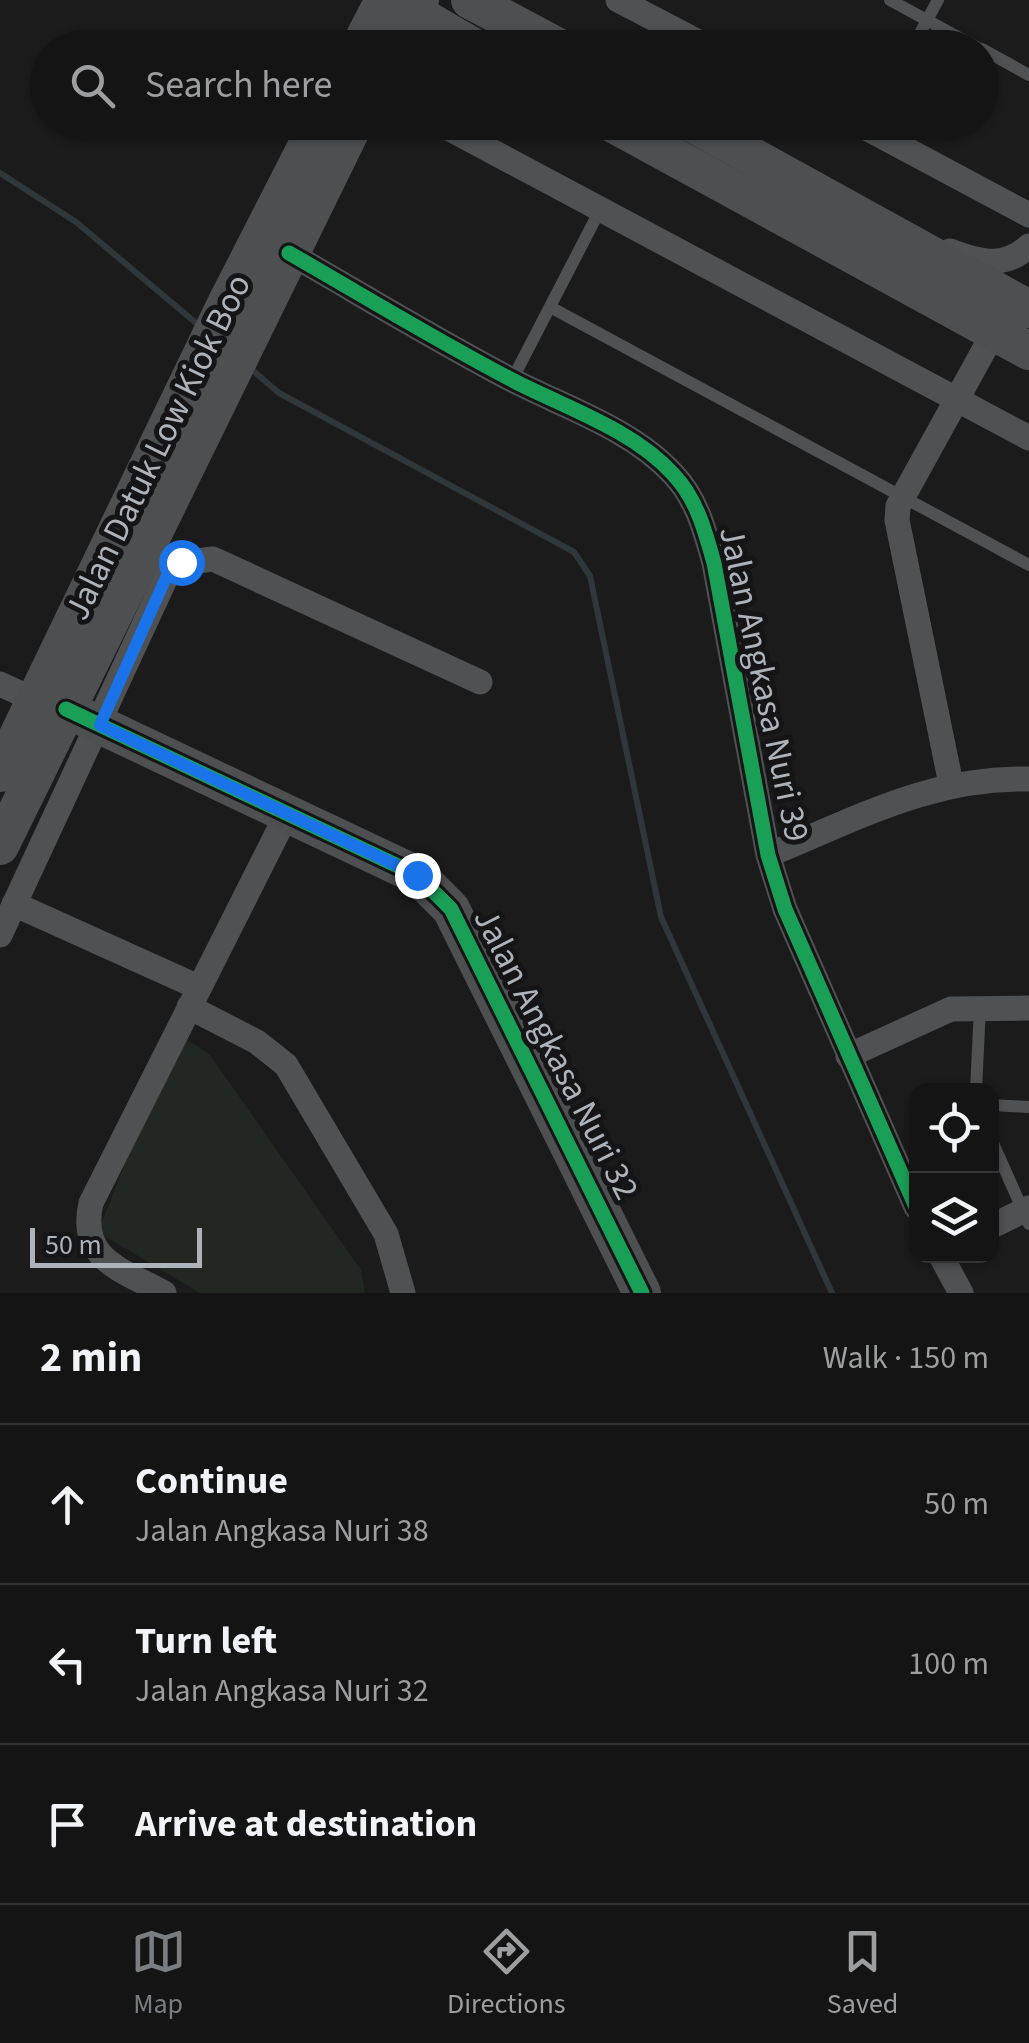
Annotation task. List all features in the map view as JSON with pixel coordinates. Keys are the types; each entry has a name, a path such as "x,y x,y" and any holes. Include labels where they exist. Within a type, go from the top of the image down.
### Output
{"main road":[{"path":"470,0 528,30"},
{"path":"504,0 538,30"},
{"path":"377,30 403,3"},
{"path":"398,30 403,3"},
{"path":"403,3 446,30"},
{"name":"Jalan Datuk Low Kiok Boo","path":"0,846 67,711 312,140"},
{"name":"Jalan Datuk Low Kiok Boo","path":"241,311 290,253 346,140"},
{"path":"648,140 1012,313"},
{"path":"721,140 1012,313 1029,350"},
{"name":"Jalan Datuk Low Kiok Boo","path":"0,773 67,711"},
{"name":"Jalan Angkasa Nuri 32","path":"67,711 417,875 451,909 642,1293"}],"street":[{"path":"618,0 676,30"},
{"path":"470,140 1029,438"},
{"path":"892,140 1029,215"},
{"path":"764,165 979,262 1001,262 1029,246"},
{"name":"Jalan Angkasa Nuri 39","path":"290,253 512,380 600,424 656,458 689,493 714,563 768,855 785,909 909,1191"},
{"path":"951,784 897,520 898,506 956,399 1012,313"},
{"path":"0,935 14,904 67,711 169,571 181,562 213,559 480,682"},
{"path":"0,684 67,711"},
{"path":"768,855 951,784 1029,779"},
{"path":"164,1293 100,1256 88,1234 91,1204 288,812"},
{"path":"14,904 194,997 286,1065 386,1234 403,1293"},
{"path":"848,1056 951,1009 1029,1008"},
{"path":"999,1224 1027,1214"},
{"path":"946,1263 961,1293"}],"lane":[{"path":"890,0 946,30"},
{"path":"922,30 938,0"},
{"path":"999,58 1029,75"},
{"path":"512,380 600,210"},
{"path":"550,308 1029,565"},
{"path":"976,1083 980,1007"},
{"path":"999,1105 1029,1107"},
{"path":"999,1156 1027,1214"}],"shaded area":[{"path":"177,1033 210,1055 361,1270 365,1293 200,1293 98,1232"}],"waterway":[{"path":"0,173 76,222 202,328"},
{"path":"250,368 279,393 574,552 590,576 661,917 832,1293"}],"cycle path":[{"path":"289,253 487,367 619,432 657,458 688,494 714,563 768,855 785,909 909,1191"},
{"path":"66,709 417,875 451,909 642,1293"}],"route":[{"path":"181,562 169,571 100,725 417,875"}]}
